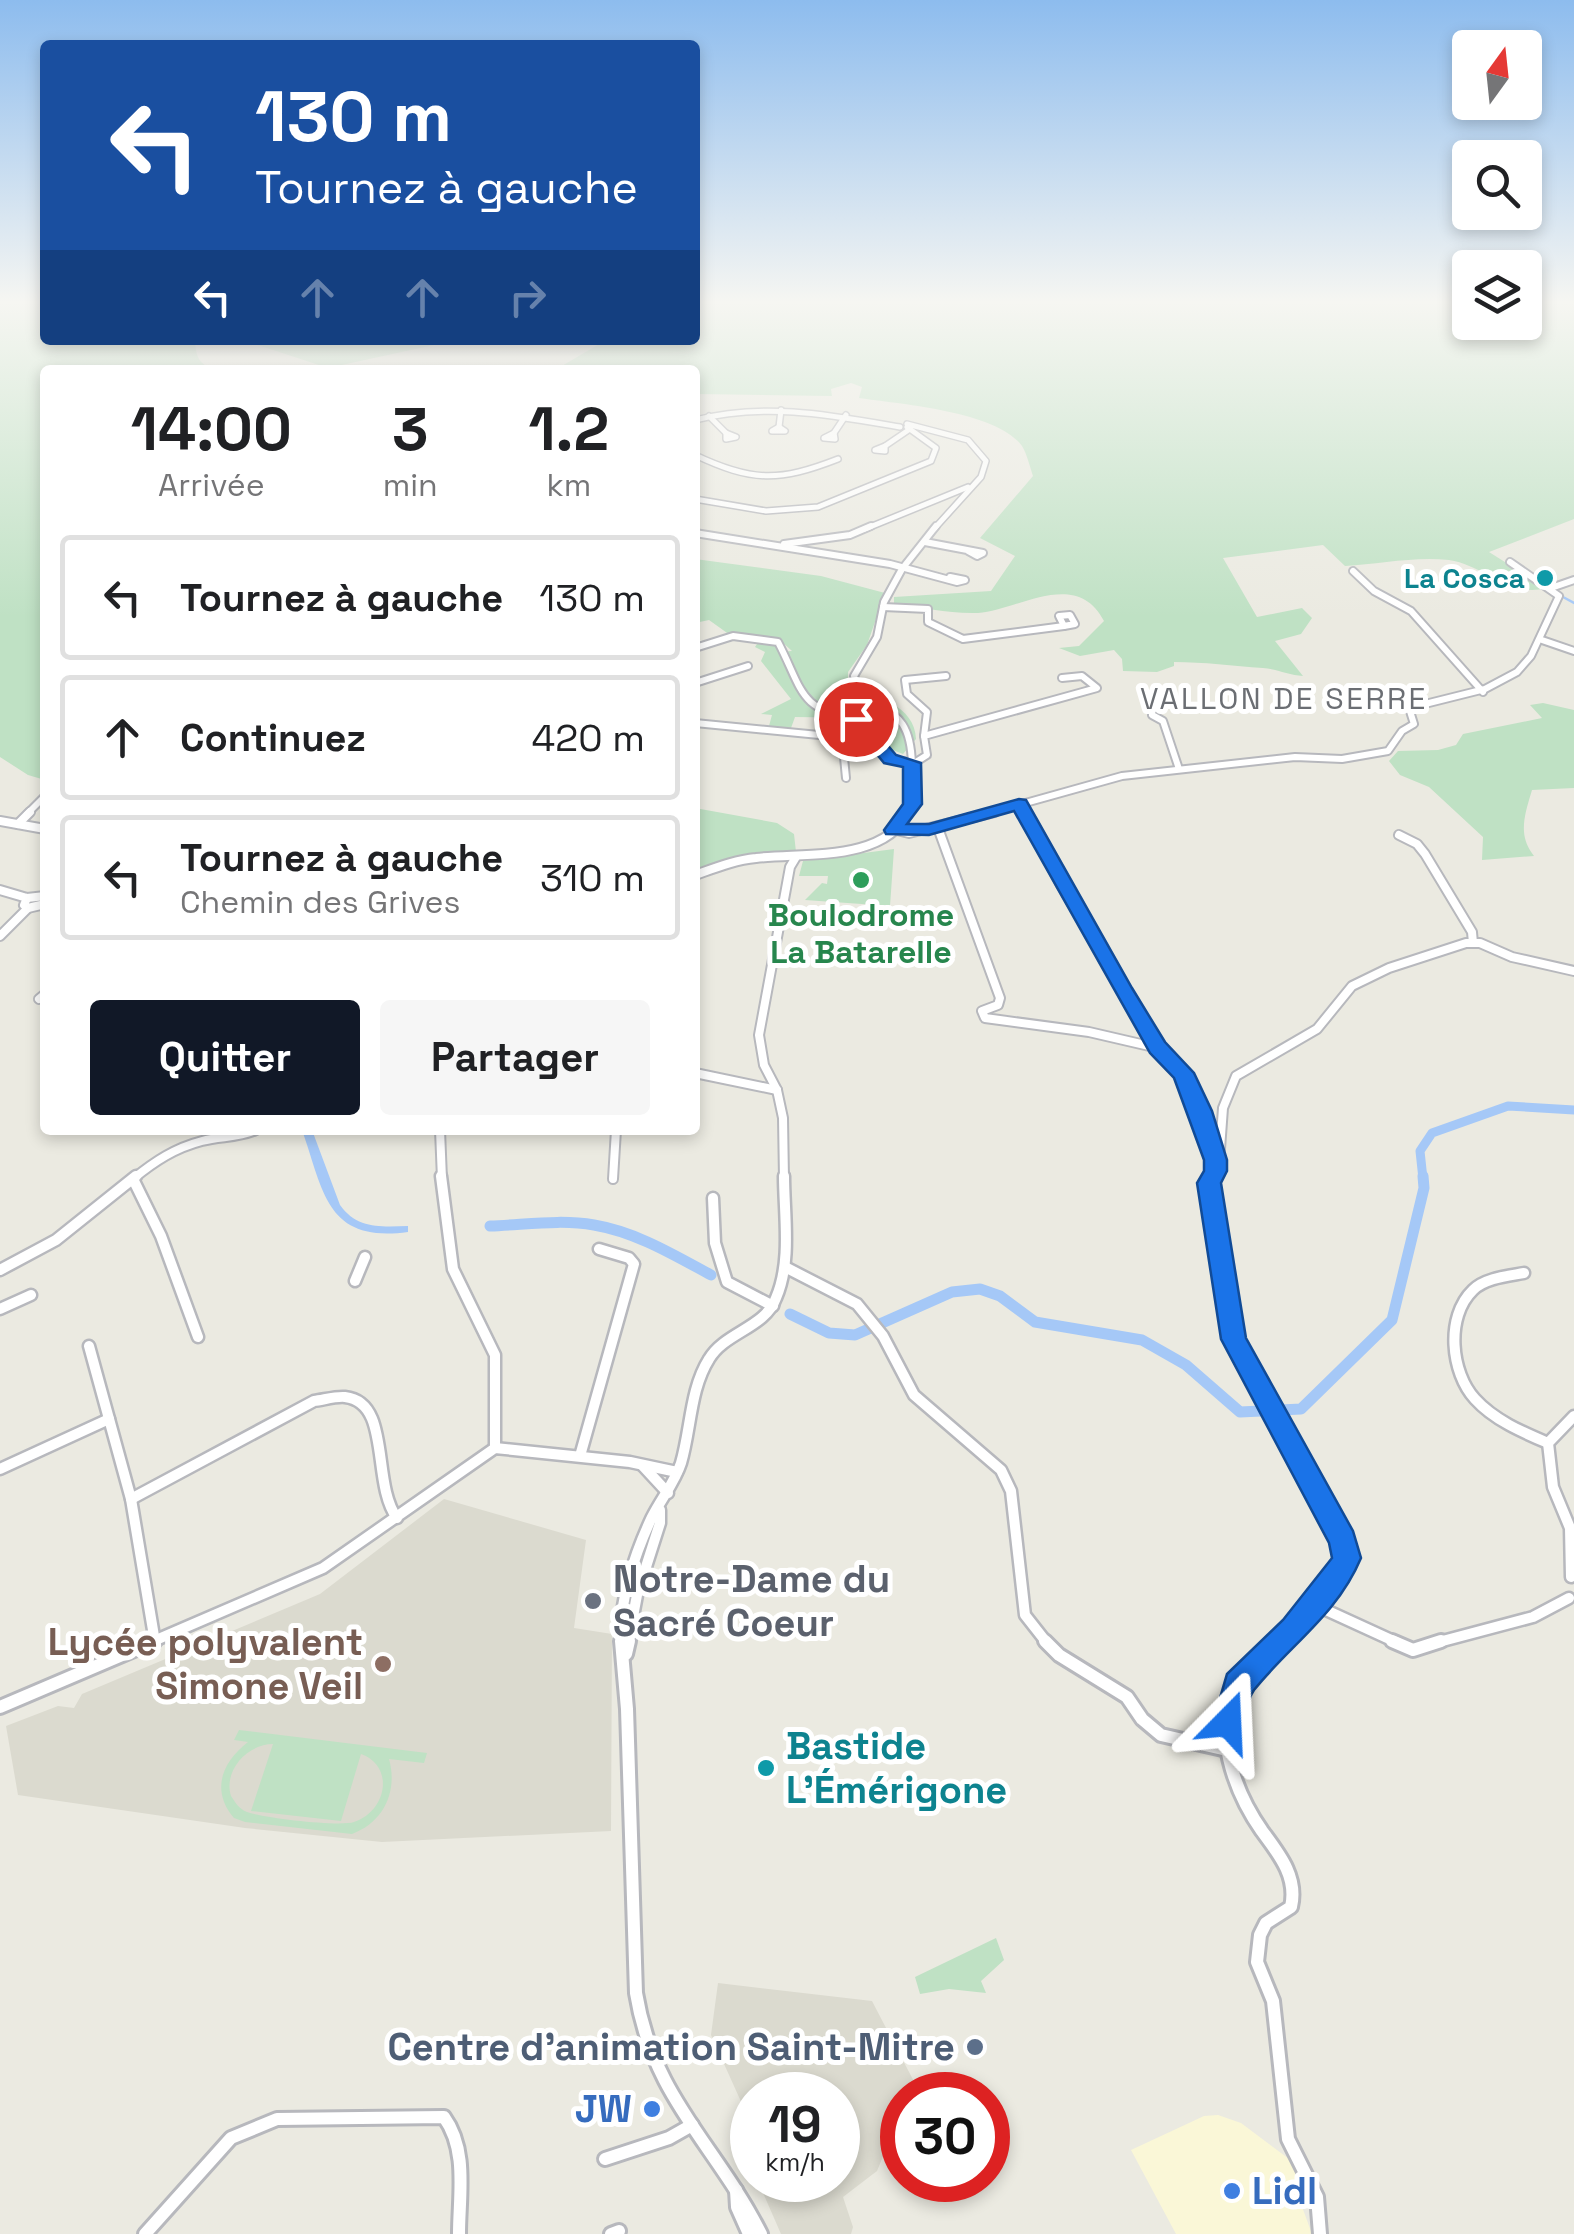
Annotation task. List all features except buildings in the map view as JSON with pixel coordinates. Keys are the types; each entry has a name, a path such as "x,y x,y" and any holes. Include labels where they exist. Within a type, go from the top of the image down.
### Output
{"street":[{"path":"779,426 781,410"},
{"path":"700,419 781,410 918,426 954,434 974,444 986,461 986,468 902,569 883,607 877,638 856,668 854,684 859,692 904,724 910,734 912,804 882,838"},
{"path":"709,416 726,433"},
{"path":"834,433 845,416"},
{"path":"885,446 906,426"},
{"path":"700,500 791,511 818,508 866,492 931,461 936,454 934,446 906,426"},
{"path":"700,457 736,473 764,479 785,478 838,458"},
{"path":"766,544 850,535 972,485"},
{"path":"929,504 949,510"},
{"path":"700,534 950,577"},
{"path":"925,542 968,551"},
{"path":"700,874 745,860 796,858 858,848 882,838 934,828 1122,776 1178,768 1382,753 1414,724 1411,706 1483,692 1513,673 1542,640 1560,598 1510,562"},
{"path":"1353,571 1374,591 1411,611 1483,692"},
{"path":"1551,588 1574,580"},
{"path":"883,607 928,609 928,622 963,639 1064,626"},
{"path":"700,646 733,636 778,642 812,707 825,714 856,719 884,754"},
{"path":"1542,640 1574,651"},
{"path":"700,680 748,666"},
{"path":"700,724 842,738 896,761 912,763 927,756 927,712 907,694 905,680 946,676"},
{"path":"924,736 1097,688 1082,676 1062,678"},
{"path":"1152,715 1163,720 1178,768"},
{"path":"842,738 846,778"},
{"path":"18,824 40,801"},
{"path":"1019,804 1061,885 1158,1048 1183,1073 1195,1096 1215,1160 1216,1171 1209,1183 1234,1339 1266,1405 1343,1541 1347,1558 1315,1606 1238,1684 1228,1722 1227,1750 1246,1806 1294,1886 1291,1907 1266,1924 1260,1935 1257,1962 1274,2001 1273,2028 1288,2140 1317,2197 1320,2234"},
{"path":"0,820 40,828"},
{"path":"893,830 934,828"},
{"path":"934,828 1000,1003 982,1014 989,1020 1090,1032 1158,1048"},
{"path":"1398,836 1410,840 1425,854 1472,932 1473,942"},
{"path":"730,2179 656,2069 639,2010 624,1662 637,1596 660,1523 660,1508 677,1472 708,1358 772,1307 785,1267 783,1118 777,1090 764,1065 759,1034 790,867 796,858"},
{"path":"0,890 26,901 40,898"},
{"path":"0,936 26,901"},
{"path":"1215,1160 1220,1149 1223,1108 1236,1076 1317,1029 1352,986 1389,968 1473,942 1512,957 1574,971"},
{"path":"700,1075 777,1090"},
{"path":"0,1270 56,1240 163,1154 205,1140 245,1135"},
{"path":"440,1135 442,1194 451,1233 453,1269 495,1355 494,1448"},
{"path":"613,1179 616,1135"},
{"path":"133,1179 161,1236 198,1336"},
{"path":"714,1198 716,1243 727,1282 772,1307"},
{"path":"580,1456 634,1264 629,1258 599,1249"},
{"path":"355,1281 365,1257"},
{"path":"785,1267 858,1304 884,1336 914,1395 1000,1470 1011,1490 1020,1596 1025,1616 1041,1637 1058,1654 1128,1697 1142,1719 1161,1734 1227,1750"},
{"path":"1524,1273 1477,1286 1466,1297 1452,1354 1460,1379 1480,1404 1500,1421 1548,1443"},
{"path":"0,1308 32,1295"},
{"path":"89,1346 131,1499 155,1642"},
{"path":"131,1499 314,1401 342,1397 363,1404 375,1418 386,1505 397,1518"},
{"path":"1572,1577 1570,1528 1552,1486 1548,1443 1574,1416"},
{"path":"0,1469 109,1419"},
{"path":"0,1707 323,1568 494,1448 638,1463 677,1472"},
{"path":"638,1463 653,1473 668,1493"},
{"path":"1315,1606 1413,1650 1466,1631 1528,1617 1560,1606 1570,1598"},
{"path":"145,2234 231,2138 276,2119 444,2117 454,2127 460,2142 459,2234"},
{"path":"605,2159 692,2125"},
{"path":"737,2202 749,2234"},
{"path":"744,2202 761,2234"}],"shaded area":[{"name":"Lycée polyvalent Simone Veil","path":"444,1499 586,1540 574,1628 612,1634 611,1831 382,1842 245,1828 18,1795 6,1726 58,1706 74,1708 82,1694 320,1594"},
{"path":"718,1983 872,2001 909,2072 880,2072 877,2171 860,2184 860,2072 730,2072 730,2077 711,2035"},
{"path":"1218,2115 1241,2123 1297,2165 1315,2199 1301,2204 1312,2234 1176,2234 1131,2150 1204,2116"},
{"path":"767,2202 845,2202 853,2227 851,2234 781,2234"}],"green space":[{"path":"0,408 40,408 40,779 0,757"},
{"path":"930,408 1574,408 1574,519 1489,552 1546,588 1533,590 1508,585 1449,560 1345,566 1323,545 1223,558 1257,617 1302,608 1312,618 1301,634 1275,641 1303,676 1263,668 1185,662 1174,662 1174,666 1157,672 1123,671 1122,659 1114,650 1080,656 1059,648 1079,646 1104,621 1092,605 1078,597 1045,596 978,613 894,605 894,597 991,591 1015,556 980,538 1033,476 1027,457 1009,434 970,417"},
{"path":"700,560 821,576 885,593 867,645 848,672 848,684 901,710 914,727 916,739 903,754 885,747 862,718 795,717 791,728 769,726 772,715 761,714 791,699 761,661 765,652 755,647 759,641 775,644 779,652 792,651 781,641 730,635 709,620 700,622"},
{"path":"1543,703 1574,710 1574,788 1532,790 1524,832 1534,856 1482,860 1483,837 1429,787 1400,775 1389,761 1398,751 1438,750 1456,745 1463,734 1542,718 1530,705"},
{"path":"700,809 777,823 794,834 796,852 754,853 700,869"},
{"name":"Boulodrome La Batarelle","path":"894,849 890,906 805,900 822,883 827,884 828,876 799,876 803,861"},
{"path":"239,1730 427,1753 424,1763 389,1759 392,1783 386,1804 373,1822 352,1834 234,1818 223,1798 222,1778 231,1759 248,1742 234,1740","holes":["273,1744 251,1811 341,1821 361,1754 372,1760 382,1778 380,1799 354,1822 301,1821 247,1812 231,1796 231,1777 240,1760 264,1745"]},
{"path":"996,1938 1004,1960 981,1981 986,1993 949,1989 920,1994 915,1977"}],"water":[{"path":"304,1135 314,1135 340,1205 347,1213 370,1225 408,1226 408,1232 360,1229 344,1221 324,1192"}],"waterway":[{"path":"1563,597 1574,603"},
{"path":"1423,1179 1420,1151 1432,1133 1508,1106 1574,1110"},
{"path":"790,1314 829,1333 855,1335 952,1292 980,1289 1000,1296 1035,1322 1142,1340 1186,1365 1240,1412 1301,1409 1392,1320 1424,1188 1423,1176"},
{"path":"490,1226 568,1222 610,1228 654,1245 711,1275"}],"place":[{"name":"La Cosca","path":"1545,578"},
{"name":"Boulodrome La Batarelle","path":"861,880"},
{"name":"Notre-Dame du Sacré Coeur","path":"593,1601"},
{"name":"Lycée polyvalent Simone Veil","path":"383,1664"},
{"name":"Bastide L'Émérigone","path":"766,1768"},
{"name":"Centre d'animation Saint-Mitre","path":"975,2047"},
{"name":"JW","path":"652,2109"},
{"name":"Lidl","path":"1232,2191"}],"district":[{"name":"VALLON DE SERRE","path":"1284,698"}],"route":[{"path":"856,719 890,759 912,763 914,798 910,810 893,830 929,830 1019,804 1122,990 1158,1048 1183,1073 1195,1096 1215,1160 1216,1171 1209,1183 1216,1247 1234,1339 1266,1405 1343,1541 1347,1558 1339,1575 1294,1631 1238,1684 1228,1722"}]}
